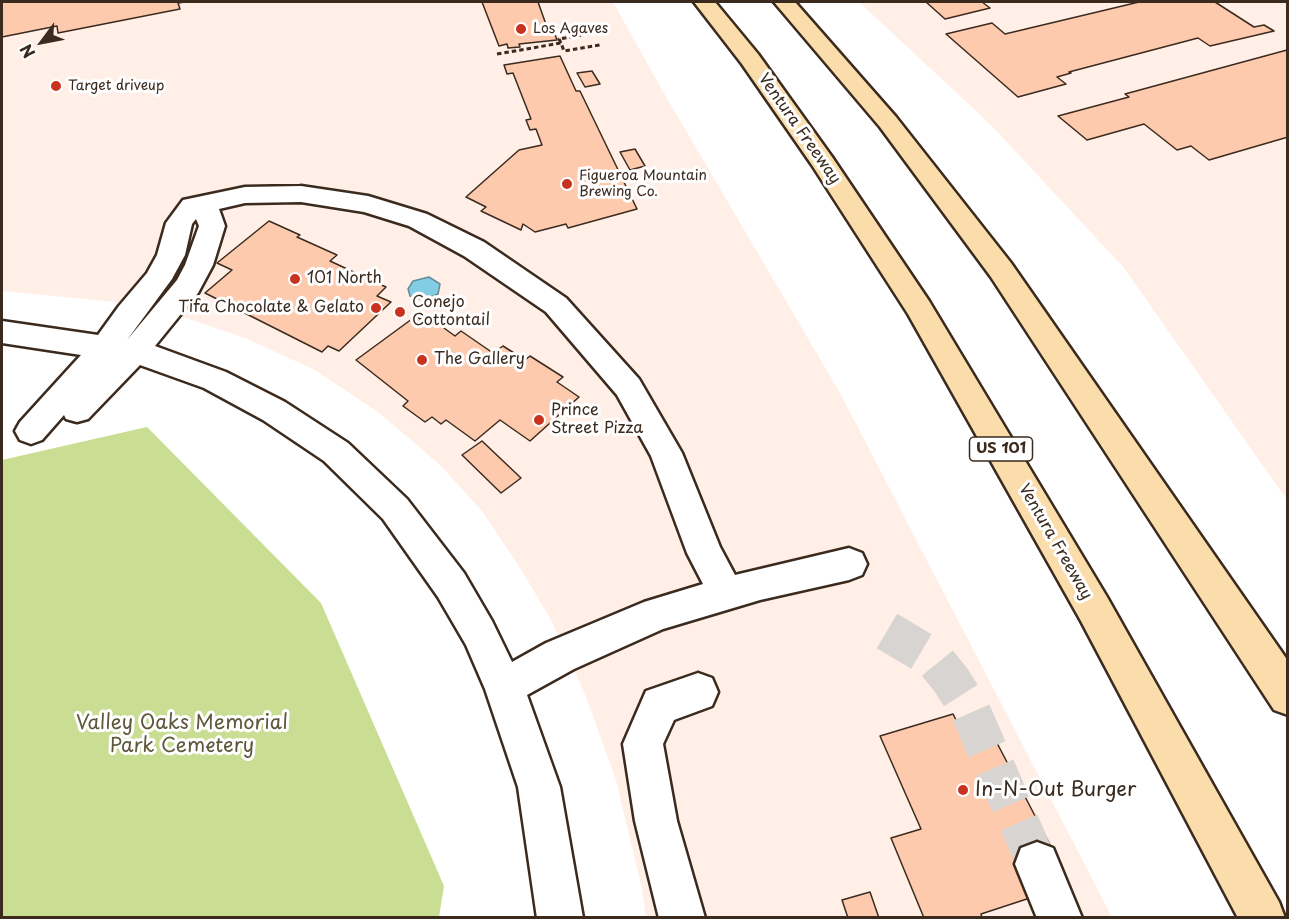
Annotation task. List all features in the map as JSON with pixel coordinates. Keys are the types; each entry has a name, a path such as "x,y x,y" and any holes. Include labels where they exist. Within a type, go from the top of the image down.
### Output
{"highway":[{"name":"Ventura Freeway","path":"704,2 750,59 823,162 919,308 1094,609 1263,918"},
{"path":"784,2 888,122 1001,270 1108,426 1287,696"}],"street":[{"path":"120,349 188,286 199,265 212,225 209,213 192,206 245,195 301,194 333,196 368,204 418,220 474,249 556,305 628,387 666,453 705,554 726,593"},
{"path":"2,333 120,349 164,360 215,380 274,411 336,452 395,509 451,585 479,633 504,687 539,787 560,918"},
{"path":"504,687 560,656 657,614 726,593 849,564"},
{"path":"682,918 657,821 643,744 660,705 698,692"},
{"path":"1037,864 1060,918"}],"path":[{"path":"593,33 559,39 564,51 600,45"},
{"path":"497,54 561,44"}],"shaded area":[{"path":"2,2 613,2 840,393 1112,917 646,917 642,889 616,780 585,694 550,618 517,563 482,511 439,464 378,412 313,369 245,338 183,317 116,302 2,291"},
{"path":"859,2 1287,2 1287,500 1124,268 990,124"}],"green space":[{"name":"Valley Oaks Memorial Park Cemetery","path":"147,427 321,603 444,886 439,917 2,917 2,460"}],"water":[{"path":"429,277 440,284 438,294 423,300 410,296 408,289 413,281"}],"building":[{"path":"2,2 185,2 178,3 180,9 58,33 57,26 2,37"},
{"path":"482,2 538,2 548,30 553,29 557,40 519,44 520,47 508,48 507,44 499,46"},
{"path":"926,2 982,2 990,8 945,19"},
{"path":"1139,2 1215,2 1254,27 1264,25 1274,31 1210,46 1198,38 1069,72 1071,73 1057,77 1066,84 1018,97 946,34 992,23 1005,34"},
{"path":"1287,50 1288,137 1209,160 1191,146 1177,150 1144,124 1087,140 1058,116 1129,97 1125,94"},
{"path":"560,56 576,91 580,91 637,209 568,228 566,224 535,232 523,224 521,230 481,211 486,207 466,197 519,150 542,145 536,129 530,130 526,120 531,119 513,73 507,74 504,65"},
{"path":"592,71 600,84 585,87 577,73"},
{"path":"635,149 645,166 630,170 620,152"},
{"name":"101 North","path":"269,221 337,255 330,261 386,287 377,296 391,302 339,351 328,346 322,352 205,293 232,270 217,263"},
{"path":"426,315 455,336 461,331 493,353 503,346 525,360 530,356 563,377 557,382 579,397 530,441 500,420 475,441 446,420 441,424 432,417 425,422 403,406 408,401 356,360 416,316 420,319"},
{"path":"482,441 521,478 501,493 462,455"},
{"name":"In-N-Out Burger","path":"953,714 972,751 997,743 1057,858 1039,895 981,914 982,918 924,918 891,838 921,829 880,736"},
{"path":"870,892 879,918 848,918 842,900"}],"tunnel":[{"path":"887,631 934,659 951,680 970,710 1037,864"}],"place":[{"name":"Los Agaves","path":"521,29"},
{"name":"Target driveup","path":"56,86"},
{"name":"Figueroa Mountain Brewing Co.","path":"567,184"},
{"name":"101 North","path":"295,279"},
{"name":"Tifa Chocolate & Gelato","path":"376,308"},
{"name":"Conejo Cottontail","path":"400,312"},
{"name":"The Gallery","path":"422,360"},
{"name":"Prince Street Pizza","path":"539,420"},
{"name":"In-N-Out Burger","path":"963,790"}]}
